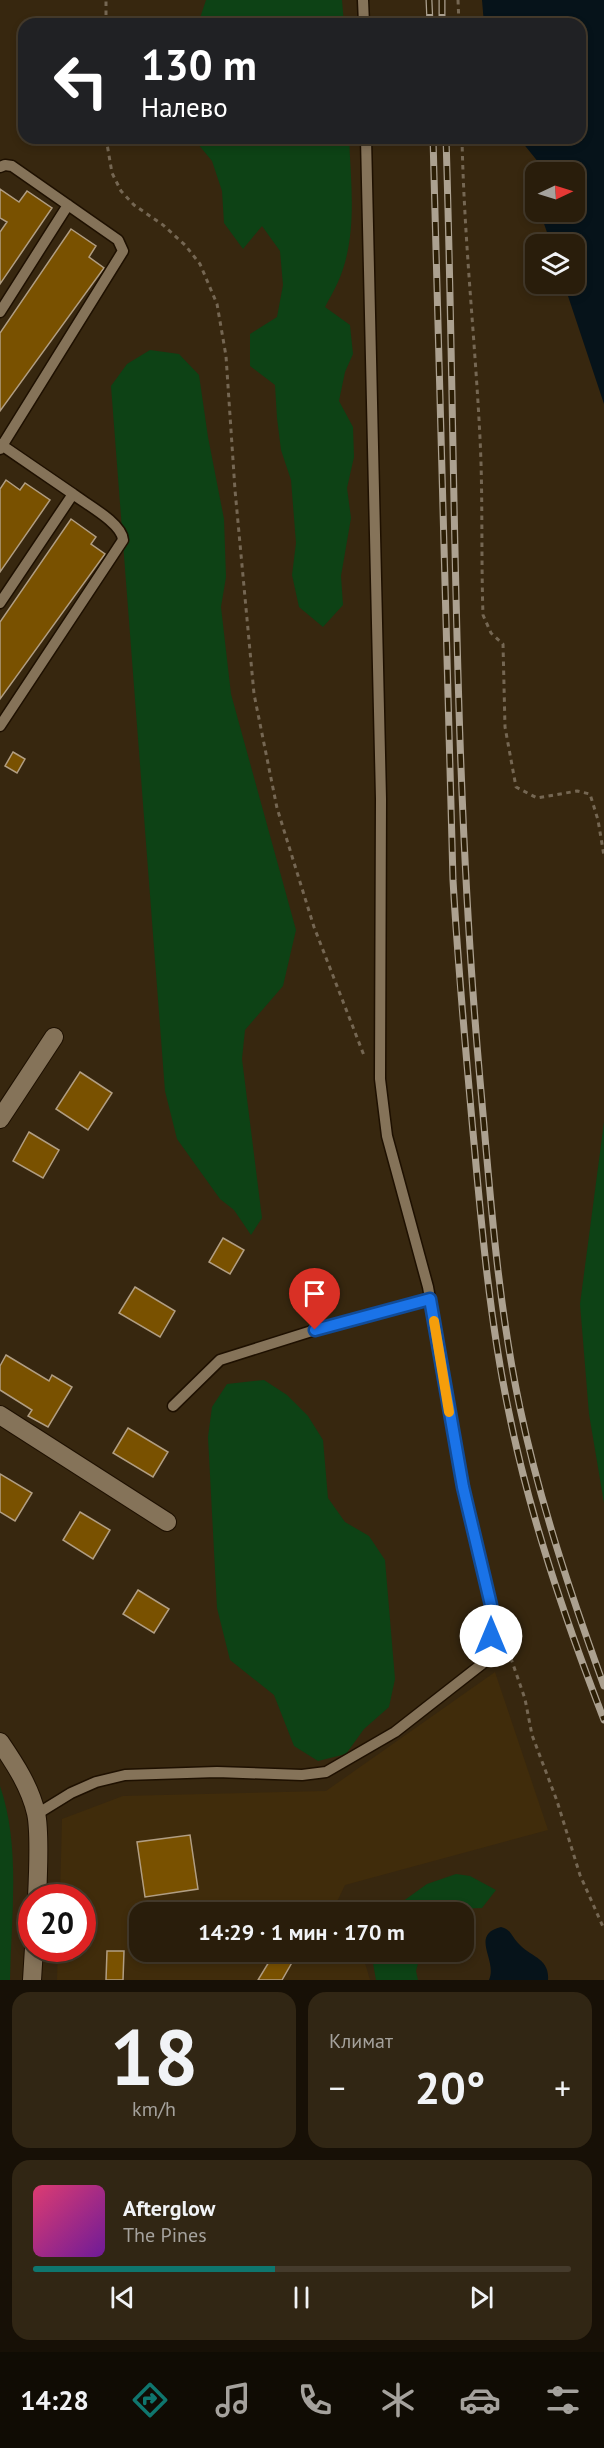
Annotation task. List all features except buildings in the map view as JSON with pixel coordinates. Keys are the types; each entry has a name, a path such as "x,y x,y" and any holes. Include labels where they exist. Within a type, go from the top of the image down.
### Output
{"street":[{"path":"0,1119 54,1036"},
{"path":"0,1415 167,1522"},
{"path":"0,1742 20,1772 37,1814 37,1884"},
{"path":"32,1980 33,1962"}],"lane":[{"path":"363,0 364,18"},
{"path":"37,1814 71,1793 96,1782 125,1775 217,1772 302,1775 326,1772 394,1732 482,1664 491,1636 491,1605 463,1487 430,1299 387,1136 380,1079 381,799 366,144"},
{"path":"0,167 12,166 118,240 123,251 1,446 116,526 123,540 0,726"},
{"path":"0,312 68,205"},
{"path":"0,603 73,494"},
{"path":"172,1406 220,1360 315,1330 430,1299"}],"path":[{"path":"106,0 106,18"},
{"path":"459,0 459,18"},
{"path":"107,144 112,173 121,191 134,205 163,225 185,245 200,264 218,304 226,356 235,490 254,694 277,808 314,927 364,1056 380,1079"},
{"path":"462,144 464,224 474,323 480,441 483,615 491,633 503,644 505,727 516,787 537,798 577,791 590,795 598,820 604,856"},
{"path":"503,1636 525,1699 532,1735 557,1801 580,1875 604,1929"}],"shaded area":[{"path":"482,0 604,0 604,404 567,294 585,294 585,234 548,234 543,222 585,222 585,162 538,162 524,144 586,144 586,18 484,18"},
{"path":"495,1672 548,1830 345,1885 337,1902 129,1902 129,1962 364,1962 370,1980 57,1980 58,1962 96,1962 96,1884 60,1884 62,1819 123,1796 326,1791"},
{"path":"501,1927 507,1930 523,1948 543,1962 548,1973 548,1980 489,1980 491,1972 486,1949 487,1936"}],"green space":[{"path":"206,0 342,0 344,18 200,18"},
{"path":"198,144 349,144 351,229 344,265 325,307 350,325 353,354 345,372 339,401 353,427 354,457 347,488 351,518 341,576 343,605 323,627 299,607 292,575 296,543 291,480 281,450 275,385 250,366 250,334 277,317 283,285 280,251 262,226 243,249 224,223 222,191 212,161"},
{"path":"150,350 179,354 199,375 224,519 226,577 221,607 231,694 296,930 283,986 245,1030 242,1059 262,1218 251,1235 234,1210 220,1199 177,1139 165,1091 111,386 127,364"},
{"path":"604,1122 604,1503 589,1414 580,1304"},
{"path":"264,1380 287,1395 308,1416 323,1440 328,1498 345,1522 369,1536 385,1560 395,1679 389,1707 364,1729 346,1754 318,1761 294,1746 274,1695 230,1660 217,1608 208,1437 212,1407 227,1384"},
{"path":"0,1786 11,1833 13,1857 10,1980 0,1980"},
{"path":"456,1874 470,1876 496,1890 482,1908 474,1908 474,1902 402,1902 427,1884"},
{"path":"373,1962 418,1962 416,1971 418,1980 376,1980"}],"railway":[{"path":"429,0 430,18"},
{"path":"442,0 442,18"},
{"path":"433,144 453,880 462,1011 491,1309 502,1375 526,1487 562,1605 604,1720"},
{"path":"446,144 456,609 464,845 480,1080 495,1245 505,1327 528,1443 557,1548 604,1686"}],"slow traffic":[{"path":"434,1321 449,1412"}],"route":[{"path":"315,1330 430,1299 463,1487 491,1605 491,1636"}]}
